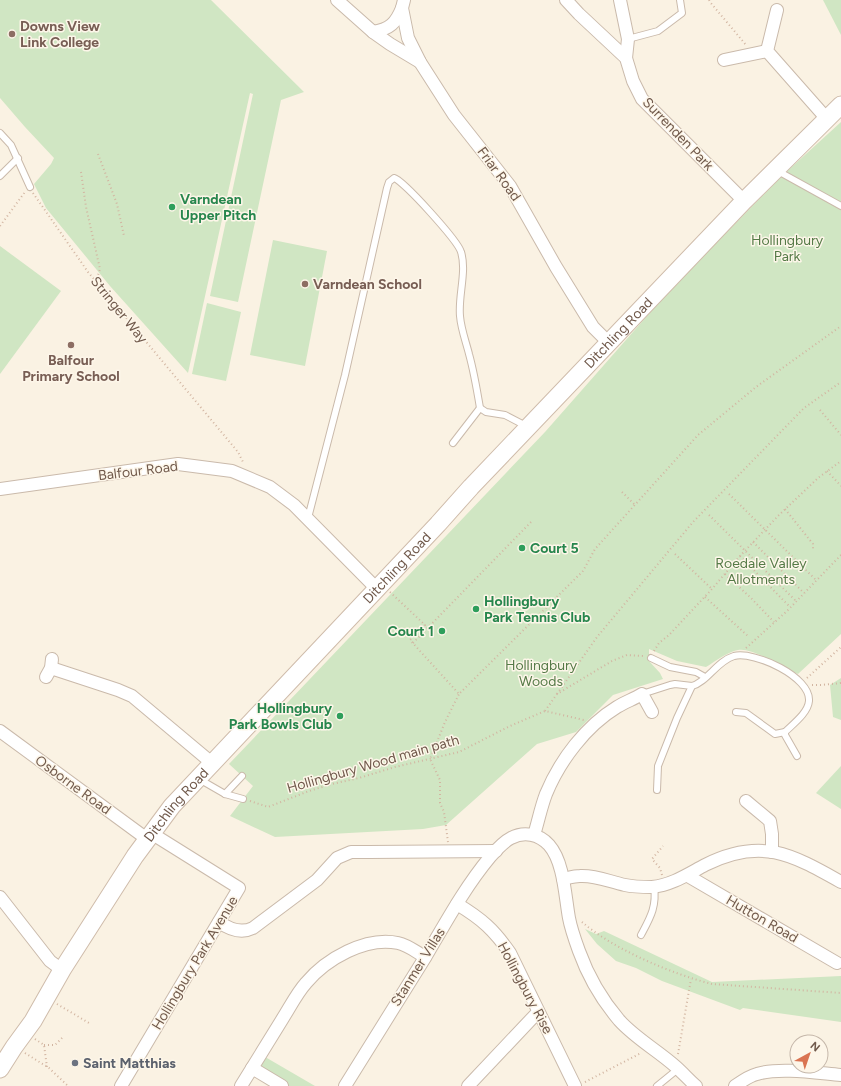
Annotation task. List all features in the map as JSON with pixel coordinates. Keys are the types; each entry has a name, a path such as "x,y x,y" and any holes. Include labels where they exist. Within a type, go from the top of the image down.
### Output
{"street":[{"path":"337,0 373,32 420,62"},
{"name":"Surrenden Park","path":"566,0 626,58"},
{"name":"Surrenden Park","path":"620,0 628,40 626,58 633,81 642,99 744,201"},
{"path":"373,32 384,30 391,25 398,17 403,4"},
{"name":"Friar Road","path":"403,4 408,38 420,62 454,115 510,186 556,267 593,327 609,343"},
{"path":"766,51 777,10"},
{"path":"724,60 766,51"},
{"path":"766,51 827,119"},
{"name":"Ditchling Road","path":"0,1069 149,836 172,806 528,427 580,375 744,201 841,106"},
{"name":"Balfour Road","path":"0,489 178,464 232,471 270,487 308,518 379,586"},
{"path":"50,668 132,696 212,763"},
{"path":"652,712 642,694 617,707 598,722 576,744 563,762 546,794 534,835 544,840 553,851 563,879 569,918 579,951 594,984 606,1003 620,1021 677,1068 696,1086"},
{"name":"Osborne Road","path":"0,731 149,836"},
{"path":"746,801 770,821 772,852"},
{"name":"Stanmer Villas","path":"345,1086 457,904 483,866 496,851 511,838 525,834 534,835"},
{"name":"Hollingbury Park Avenue","path":"121,1086 239,888 149,836"},
{"path":"563,879 577,876 592,876 631,886 659,885 688,876 702,867 727,856 756,850 772,852 790,857 841,882"},
{"path":"219,922 234,930 246,931 253,928 317,880 332,863 344,854 351,852 496,851"},
{"name":"Hutton Road","path":"688,876 837,963"},
{"path":"0,897 50,961 62,970"},
{"name":"Hollingbury Rise","path":"457,904 479,918 497,936 510,954 538,1012 578,1085"},
{"path":"241,1086 306,983 326,964 343,954 378,942 393,942 405,945 425,957"},
{"path":"468,1086 538,1012"},
{"path":"252,1068 282,1086"},
{"path":"735,1086 750,1076 767,1072 794,1071 841,1075"}],"lane":[{"path":"628,40 658,31 682,14 680,0"},
{"path":"0,133 11,145 31,188"},
{"path":"0,176 18,158"},
{"path":"776,170 841,206"},
{"path":"308,518 345,375 387,188 389,182 394,178 397,178 407,188 460,248 462,258 460,316 474,373 480,408 453,443"},
{"path":"480,408 490,413 505,415 528,427"},
{"path":"642,694 675,684 692,686 699,683 720,664 730,658 741,655 757,657 784,671 801,684 807,692 809,698 808,705 804,712 785,732 775,734 746,713 736,712"},
{"path":"652,658 670,667 696,672 705,677"},
{"path":"657,790 658,766 692,686"},
{"path":"785,732 785,735 797,756"},
{"path":"225,794 242,776"},
{"path":"197,778 225,794 243,799"},
{"path":"641,935 653,913 659,885"},
{"path":"657,1086 677,1068"}],"path":[{"path":"709,0 748,47 752,54"},
{"path":"98,154 116,204 124,236"},
{"path":"81,172 86,207 100,270 96,282"},
{"path":"0,226 24,192 31,188"},
{"name":"Stringer Way","path":"31,188 34,196 96,282 238,452 251,479"},
{"path":"449,851 444,812 440,802 440,780 430,759 445,722 459,694 583,572 595,549 698,435 756,387 841,326"},
{"path":"598,722 545,711 596,637 693,522 804,408 841,382"},
{"path":"820,410 841,435"},
{"path":"557,694 616,658 633,655 652,658 656,646 669,635 705,597 745,550 818,478 841,461"},
{"path":"827,471 841,486"},
{"path":"622,492 635,505"},
{"path":"729,494 816,580"},
{"path":"785,509 814,544 813,550"},
{"path":"709,515 796,601"},
{"path":"412,643 531,522"},
{"path":"753,542 804,593"},
{"path":"675,554 712,589"},
{"path":"741,655 745,649 790,607 841,555"},
{"path":"740,556 790,607"},
{"path":"725,574 774,622"},
{"path":"379,586 425,625 410,640 459,694"},
{"path":"705,597 749,637"},
{"path":"801,684 841,646"},
{"path":"801,684 821,685 841,683"},
{"name":"Hollingbury Wood main path","path":"243,799 268,807 332,784 459,752 510,726 545,711"},
{"path":"659,885 660,868 652,860 663,846"},
{"path":"569,918 580,921 594,933 641,958 691,979 712,984 841,992"},
{"path":"677,1068 691,979"},
{"path":"45,998 89,1023"},
{"path":"24,1032 44,1045 55,1045 64,1036"},
{"path":"44,1045 49,1067"},
{"path":"14,1047 49,1067 68,1086"},
{"path":"578,1085 651,1048"}],"green space":[{"path":"0,0 211,0 304,92 281,100 238,302 210,296 253,94 250,93 188,373 110,286 46,208 34,184 51,164 54,158 0,98"},
{"path":"823,0 841,0 841,35"},
{"path":"841,122 841,634 798,674 760,655 744,650 738,650 730,653 706,667 677,661 649,649 649,661 660,673 663,679 613,695 576,732 537,744 446,825 423,829 275,837 230,816 253,786 229,764 545,432 669,291 784,174"},
{"path":"273,240 327,251 305,366 250,355"},
{"path":"0,246 61,291 0,374"},
{"path":"207,303 241,312 226,381 192,374"},
{"path":"841,678 841,720 833,717 830,685"},
{"path":"841,766 841,809 816,793"},
{"path":"585,929 596,934 604,931 712,982 841,976 841,1022 743,1008 740,1010 662,981 636,968 616,961 597,944"},
{"path":"260,1054 315,1086 282,1086 252,1068"}],"place":[{"name":"Downs View Link College","path":"12,34"},
{"name":"Varndean Upper Pitch","path":"172,207"},
{"name":"Varndean School","path":"305,284"},
{"name":"Balfour Primary School","path":"71,345"},
{"name":"Court 5","path":"522,548"},
{"name":"Hollingbury Park Tennis Club","path":"476,609"},
{"name":"Court 1","path":"442,631"},
{"name":"Hollingbury Park Bowls Club","path":"340,716"},
{"name":"Saint Matthias","path":"75,1063"}],"park label":[{"name":"Hollingbury Park","path":"787,248"},
{"name":"Roedale Valley Allotments","path":"761,572"},
{"name":"Hollingbury Woods","path":"541,674"}]}
